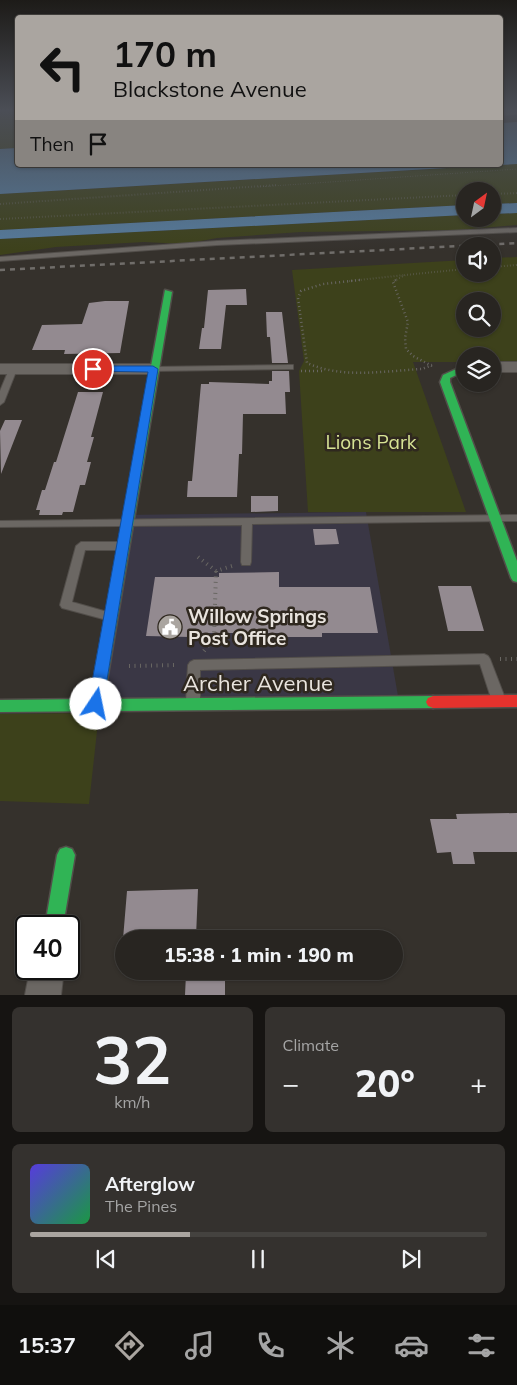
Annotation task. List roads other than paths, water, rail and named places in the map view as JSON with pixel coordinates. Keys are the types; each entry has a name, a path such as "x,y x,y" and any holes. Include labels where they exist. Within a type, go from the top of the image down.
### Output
{"street":[{"path":"96,704 153,369 168,292"},
{"path":"501,367 517,367"},
{"path":"7,369 153,369"},
{"path":"456,371 446,377 445,382 517,578"},
{"name":"Archer Avenue","path":"0,706 517,701"},
{"path":"56,915 66,854"},
{"path":"43,995 45,980"}],"lane":[{"path":"0,259 217,243 517,230"},
{"path":"153,369 290,367"},
{"path":"0,402 7,369"},
{"path":"0,524 128,521 517,518"},
{"path":"246,562 247,520"},
{"path":"112,617 66,605 81,546 124,546"},
{"path":"192,704 194,665 484,659 499,702"}],"water":[{"path":"0,157 15,157 15,167 464,167 0,194"},
{"path":"503,157 517,157 517,164 503,165"},
{"path":"517,203 517,213 501,214 501,204"},
{"path":"456,205 456,215 0,239 0,230"}],"railway":[{"path":"0,270 517,243"}],"place":[{"name":"Willow Springs Post Office","path":"170,627"}],"park label":[{"name":"Lions Park","path":"371,442"}]}
